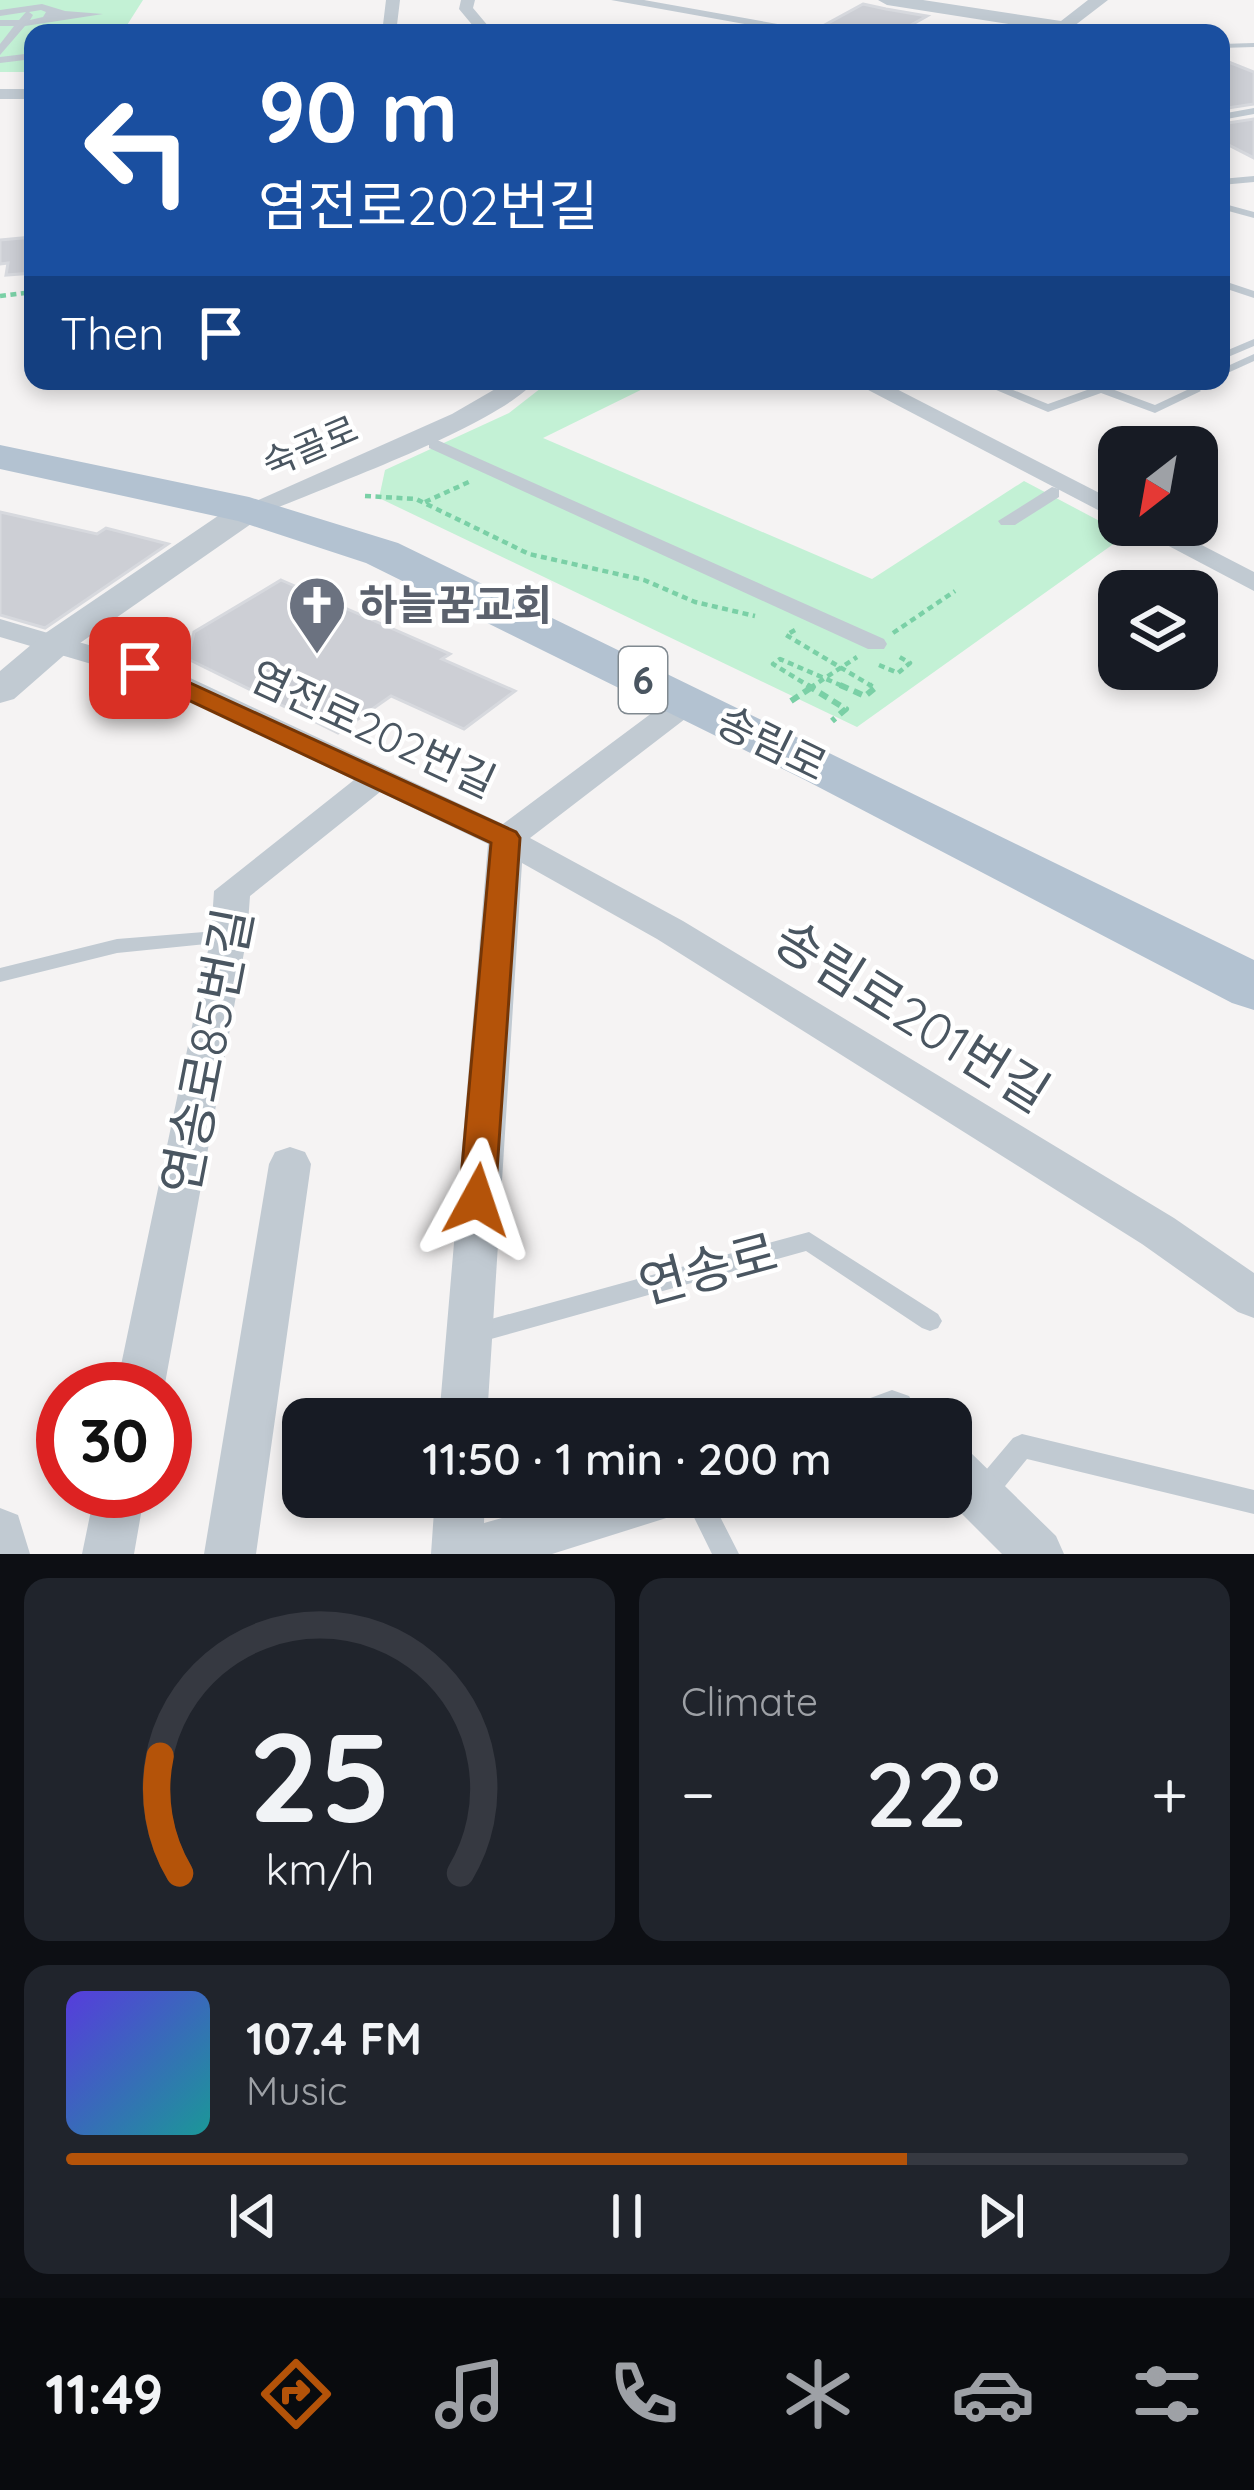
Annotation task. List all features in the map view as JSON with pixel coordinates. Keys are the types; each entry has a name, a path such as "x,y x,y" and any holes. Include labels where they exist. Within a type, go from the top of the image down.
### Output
{"main road":[{"name":"송림로","path":"0,457 249,510 382,553 1254,987"}],"street":[{"path":"0,4 20,0"},
{"path":"618,0 766,24"},
{"path":"887,0 952,4 1037,24"},
{"path":"1069,24 1099,0"},
{"path":"729,18 749,8"},
{"path":"0,17 59,10 61,15"},
{"path":"0,17 31,12 93,24"},
{"path":"0,56 31,12"},
{"name":"숙골로","path":"249,510 292,482 465,406 489,390"},
{"name":"숙골로","path":"249,510 474,413 509,390"},
{"path":"880,390 1098,502"},
{"path":"435,444 805,612 877,654"},
{"path":"1009,521 1052,493"},
{"path":"0,691 57,642 249,510"},
{"path":"1183,546 1254,583"},
{"name":"염전로202번길","path":"0,628 160,675 506,838"},
{"path":"464,1398 506,838 686,702"},
{"name":"연송로85번길","path":"145,1362 230,936 232,892 377,778"},
{"name":"송림로201번길","path":"506,838 731,968 1158,1231 1254,1298"},
{"path":"230,1554 290,1164"},
{"path":"972,1488 1038,1554"},
{"path":"108,1554 115,1518"},
{"path":"461,1518 462,1554 588,1518"},
{"path":"0,1533 4,1554"}],"lane":[{"path":"1003,390 1048,408 1098,390"},
{"path":"1104,390 1155,410 1195,390"},
{"path":"0,975 116,946 230,936"},
{"name":"연송로","path":"466,1336 809,1241 931,1321"},
{"path":"972,1478 1022,1446 1254,1502"},
{"path":"708,1518 726,1554"}],"path":[{"path":"425,502 493,470"},
{"path":"365,496 425,502 447,518 529,554 644,580 709,606 768,619 805,612"},
{"path":"815,639 793,630 786,635 875,688 866,696 780,659 773,664 846,709 832,721"},
{"path":"836,647 858,656"},
{"path":"877,654 910,663 898,673 877,654"}],"green space":[{"path":"0,0 143,0 128,24 24,24 24,72 0,72"},
{"path":"538,390 641,390 543,438 872,579 1024,481 1098,520 1098,546 1111,546 857,727 379,498 385,470 509,413"}],"building":[{"path":"863,4 927,16 913,24 826,24"},
{"path":"1230,63 1254,72 1254,104 1230,108"},
{"path":"1254,119 1254,158 1230,146 1230,123"},
{"path":"24,238 24,274 6,275 8,263 0,264 0,240"},
{"path":"0,512 97,534 106,528 168,544 45,628 0,615"},
{"name":"하늘꿈교회","path":"281,580 450,654 442,659 515,691 464,729 391,696 338,733 188,659 194,632"}],"place":[{"name":"하늘꿈교회","path":"317,656"}],"route":[{"path":"140,668 506,838 477,1200"}]}
